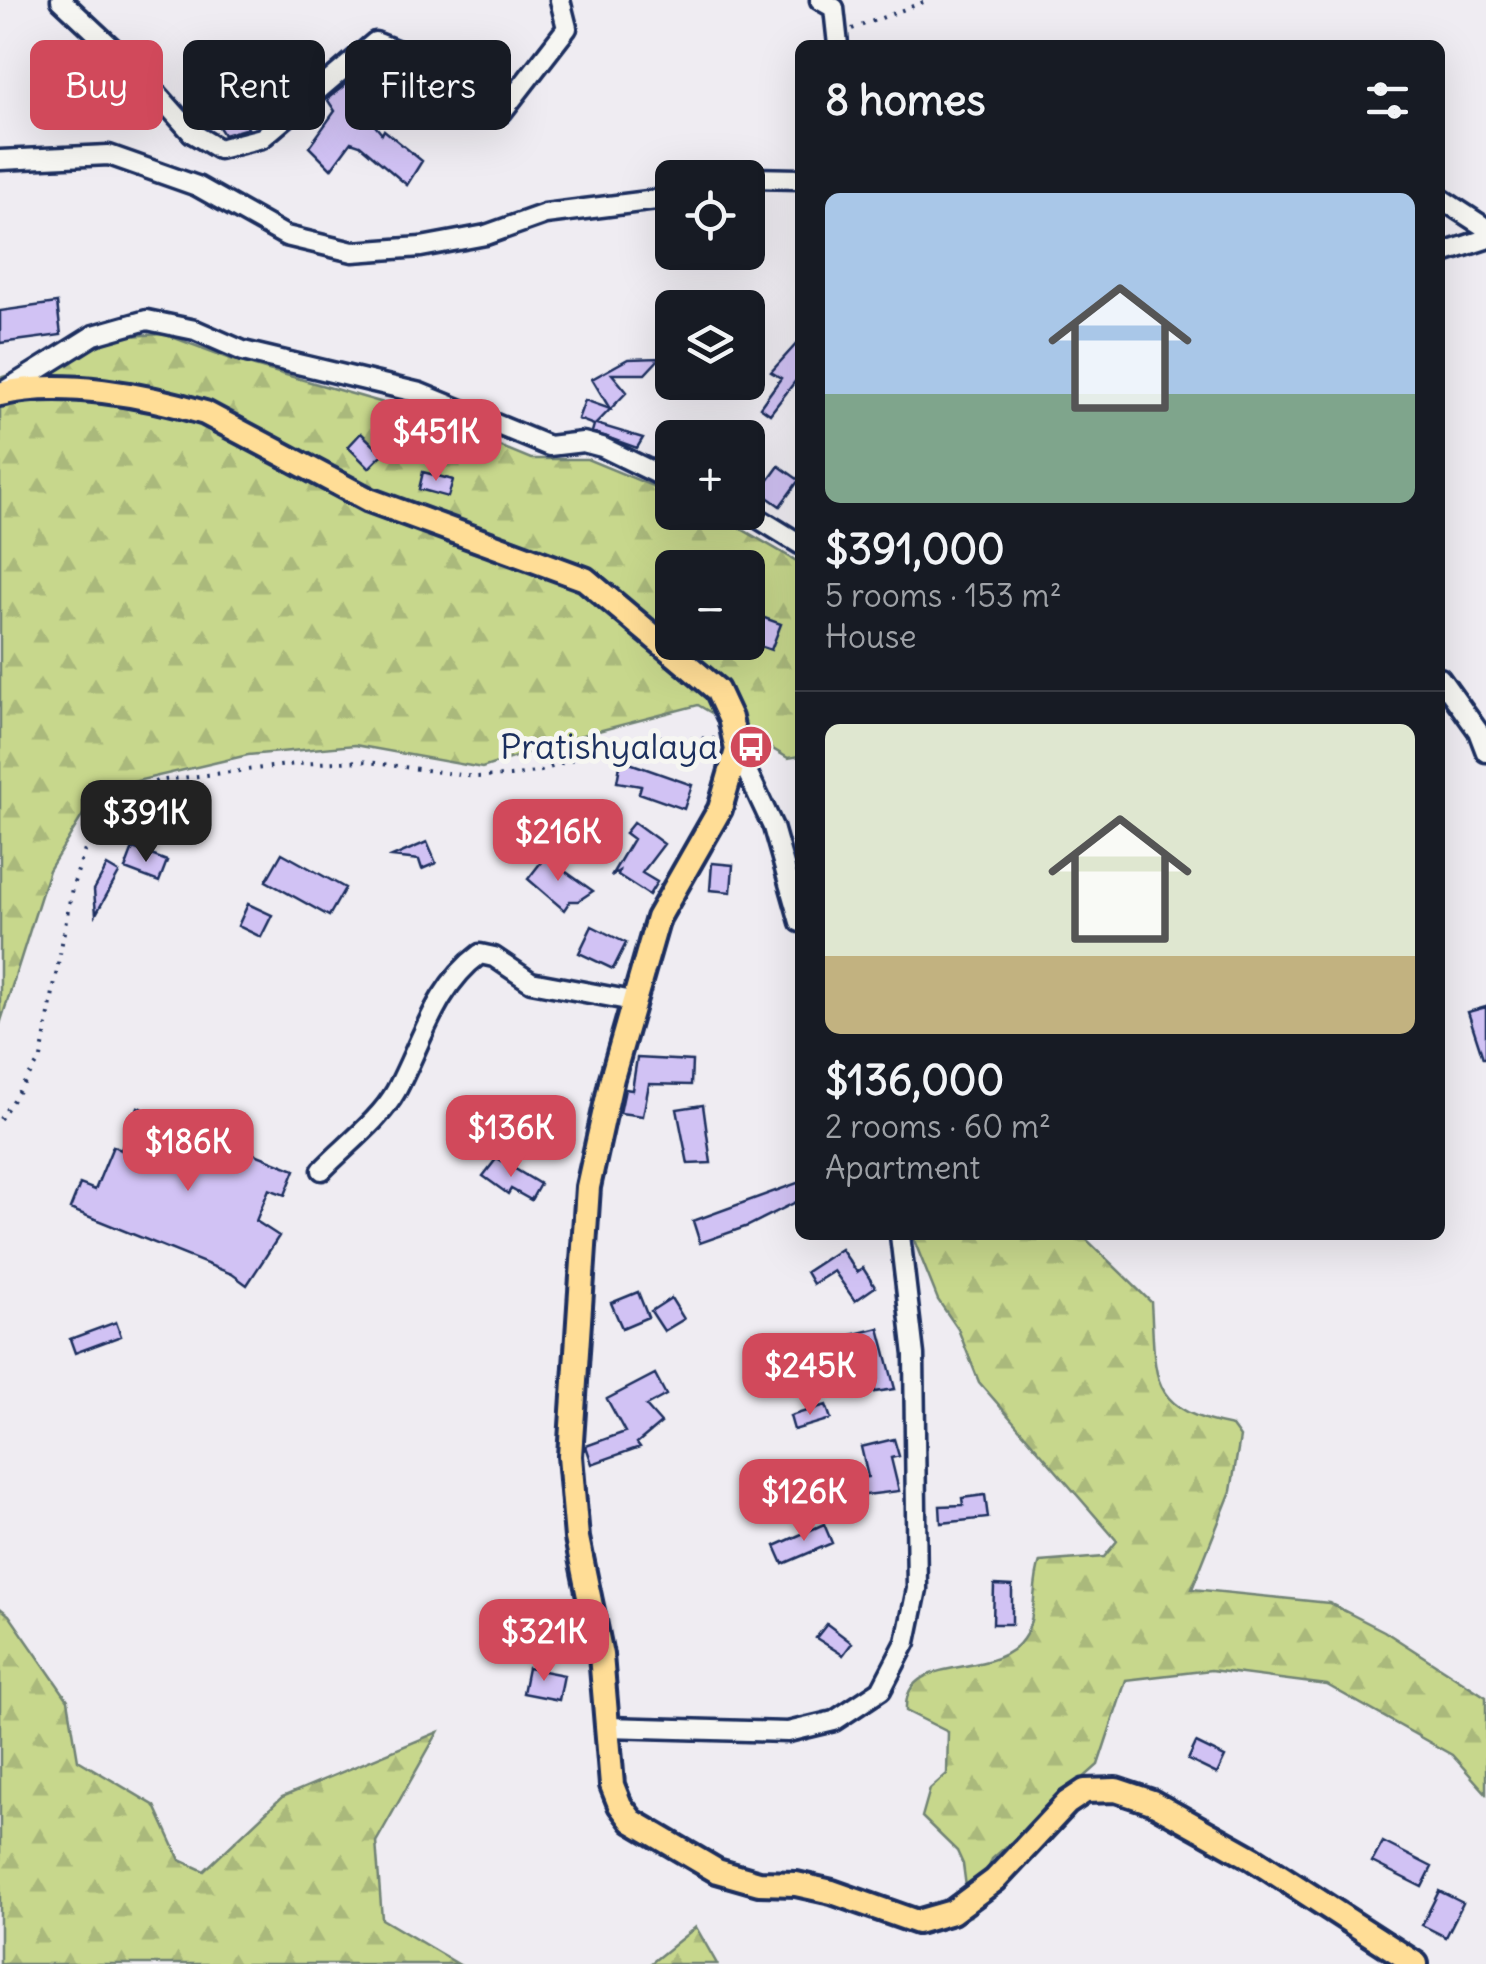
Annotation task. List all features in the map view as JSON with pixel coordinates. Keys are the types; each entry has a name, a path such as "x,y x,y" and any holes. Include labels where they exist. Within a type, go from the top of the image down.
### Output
{"main road":[{"path":"2,393 70,390 205,413 370,500 584,579 716,690 736,745 720,808 658,918 598,1131 588,1187 570,1456 577,1538 601,1655 612,1785 632,1821 717,1871 759,1883 796,1884 832,1892 905,1919 928,1920 952,1912 996,1880 1067,1803 1085,1791 1116,1790 1152,1802 1252,1858 1416,1964"}],"street":[{"path":"61,0 137,72 192,133 219,149 262,138 376,42 403,53 445,82 470,106 502,112 567,28 560,0"},
{"path":"820,0 834,8 838,39"},
{"path":"0,160 109,155 197,186 286,236 353,252 421,248 486,235 545,214 655,200"},
{"path":"765,178 795,179"},
{"path":"1445,201 1486,228"},
{"path":"1445,252 1486,239"},
{"path":"2,393 94,335 147,320 195,330 243,351 420,393 550,446 583,442 602,447 655,473"},
{"path":"765,522 795,541"},
{"path":"1445,685 1478,731 1486,752"},
{"path":"736,745 774,827 795,904"},
{"path":"322,1170 395,1093 438,1004 460,969 480,954 494,958 531,982 633,1001"},
{"path":"607,1728 788,1732 834,1721 882,1690 906,1642 917,1589 914,1355 901,1240"}],"path":[{"path":"838,39 929,0"},
{"path":"0,1119 42,1058 72,888 88,841 98,816 125,797 158,781 296,764 360,761 474,778 541,770 636,736 736,745"}],"green space":[{"path":"164,334 234,360 422,414 531,459 587,459 655,487 655,530 743,530 795,560 795,757 788,758 698,705 579,736 482,768 355,745 248,755 98,790 49,870 0,1024 0,378 126,336"},
{"path":"914,1240 1087,1240 1151,1302 1156,1370 1170,1399 1204,1419 1232,1426 1240,1437 1231,1491 1192,1589 1329,1603 1384,1631 1486,1697 1486,1793 1452,1755 1327,1685 1211,1670 1126,1680 1098,1765 992,1859 970,1917 963,1864 957,1851 922,1817 930,1789 947,1774 948,1732 906,1711 909,1692 919,1680 934,1673 1010,1652 1028,1631 1040,1562 1104,1557 1117,1541 979,1382 958,1329 938,1300"},
{"path":"0,1608 9,1615 68,1700 78,1760 155,1806 180,1860 204,1871 282,1797 438,1732 376,1842 382,1919 458,1964 0,1964"},
{"path":"696,1927 717,1964 650,1964"}],"building":[{"path":"345,85 345,130 379,130 382,134 384,130 422,161 407,185 360,145 351,142 331,169 309,147 325,130 335,111 327,99"},
{"path":"57,303 61,335 0,343 0,311"},
{"path":"795,346 795,382 770,414 760,407 781,378 771,372"},
{"path":"655,358 655,363 645,374 612,374 627,392 596,424 643,438 637,448 592,432 594,425 578,419 585,400 610,409 592,379 628,359"},
{"path":"361,433 383,454 369,468 348,447"},
{"path":"779,466 795,477 795,485 780,506 765,496 765,485"},
{"path":"423,472 453,480 448,497 419,489"},
{"path":"765,618 781,624 771,650 765,648"},
{"path":"621,760 692,785 684,809 639,793 641,786 617,782"},
{"path":"634,822 664,844 642,873 657,882 649,895 618,875 619,871 611,876 633,839 625,833"},
{"path":"427,842 436,863 422,869 419,860 392,857"},
{"path":"133,848 167,861 159,882 125,869"},
{"path":"282,853 345,888 329,916 266,881"},
{"path":"545,857 593,891 578,901 570,901 564,910 528,879"},
{"path":"712,863 733,865 731,892 710,890"},
{"path":"107,866 119,873 96,914 94,890"},
{"path":"248,904 272,915 261,937 238,926"},
{"path":"592,926 626,943 613,969 579,953"},
{"path":"1486,1007 1486,1058 1483,1058 1468,1012"},
{"path":"637,1058 692,1061 691,1085 649,1084 643,1116 620,1113 625,1089 632,1090"},
{"path":"703,1105 711,1163 688,1164 677,1109"},
{"path":"138,1107 295,1170 285,1195 269,1189 256,1221 279,1236 247,1285 232,1274 70,1209 80,1184 95,1190 113,1146 121,1150"},
{"path":"497,1158 540,1184 531,1200 511,1189 508,1194 483,1176"},
{"path":"795,1184 795,1202 748,1226 700,1243 693,1221"},
{"path":"841,1249 857,1272 863,1268 875,1287 855,1301 834,1271 813,1284 806,1272"},
{"path":"638,1292 648,1317 622,1328 611,1303"},
{"path":"671,1298 684,1319 664,1331 651,1311"},
{"path":"116,1322 121,1336 75,1353 70,1339"},
{"path":"879,1328 895,1389 875,1392 869,1352 849,1358 844,1337"},
{"path":"655,1374 666,1395 646,1406 661,1423 637,1443 640,1447 592,1464 586,1446 625,1432 607,1399"},
{"path":"826,1405 831,1419 794,1430 790,1416"},
{"path":"894,1439 899,1456 891,1458 899,1491 832,1499 829,1483 868,1477 861,1447"},
{"path":"817,1471 822,1485 777,1501 772,1486"},
{"path":"985,1495 988,1518 941,1523 940,1506 963,1505 962,1498"},
{"path":"824,1524 832,1543 783,1564 775,1546"},
{"path":"994,1585 1012,1586 1012,1624 993,1624"},
{"path":"509,1620 540,1621 539,1640 508,1639"},
{"path":"827,1624 852,1643 843,1655 816,1638"},
{"path":"528,1668 564,1675 559,1700 523,1693"},
{"path":"1196,1743 1225,1757 1217,1774 1188,1760"},
{"path":"1383,1842 1432,1867 1422,1887 1372,1862"},
{"path":"1439,1891 1463,1903 1446,1937 1422,1925"}],"place":[{"name":"Pratishyalaya","path":"751,747"}]}
